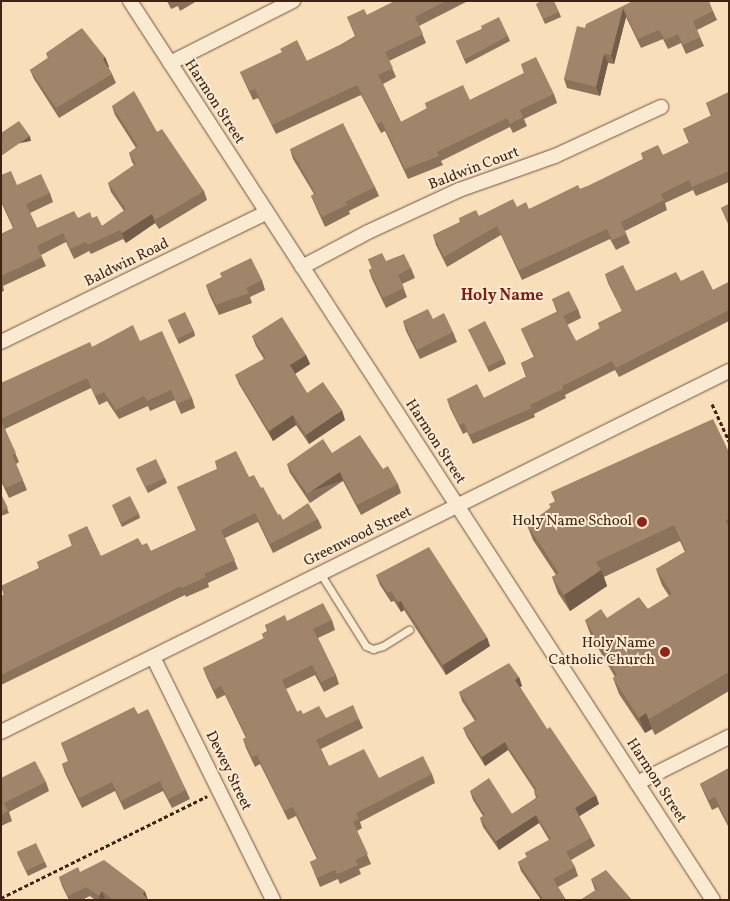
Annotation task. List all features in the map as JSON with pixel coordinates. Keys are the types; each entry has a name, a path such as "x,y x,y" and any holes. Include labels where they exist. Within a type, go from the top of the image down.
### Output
{"street":[{"name":"Harmon Street","path":"130,1 713,900"},
{"path":"170,62 292,1"},
{"name":"Baldwin Court","path":"302,267 368,232 459,190 555,156 662,107"},
{"name":"Baldwin Road","path":"1,342 266,213"},
{"name":"Greenwood Street","path":"1,732 320,573 728,374"},
{"name":"Dewey Street","path":"153,656 273,900"},
{"path":"638,783 729,736"}],"lane":[{"path":"320,573 366,646 373,649 384,646 409,630"}],"path":[{"path":"712,404 729,441"},
{"path":"1,898 211,794"}],"building":[{"path":"395,1 446,1 415,17 423,34 385,52 393,68 378,75 401,122 427,108 425,103 463,85 470,100 525,73 521,64 536,57 554,94 520,110 523,117 510,124 507,118 437,152 439,156 405,169 382,122 377,124 357,85 272,125 255,89 250,91 240,72 282,52 280,49 297,40 307,61 356,36 347,17 364,9 367,15"},
{"path":"541,1 554,1 559,12 543,19 536,4"},
{"path":"633,1 709,1 713,11 693,21 700,37 683,45 678,34 665,40 659,30 638,39 623,8 611,55 604,54 596,87 564,79 577,26 585,28 586,24"},
{"path":"499,17 508,36 465,59 456,41 482,29 481,26"},
{"path":"82,28 105,57 103,59 112,74 56,108 30,70 49,57 46,53"},
{"path":"134,91 157,132 162,129 204,191 155,220 152,214 122,233 120,230 88,245 86,242 70,249 63,233 37,246 42,257 1,276 1,234 14,228 1,200 1,175 11,171 17,185 41,174 50,193 26,204 37,228 74,211 78,218 90,212 92,218 97,216 102,226 126,209 108,183 136,164 129,153 138,146 112,106"},
{"path":"729,92 729,171 692,187 689,180 661,194 664,200 621,222 626,234 612,240 607,229 519,270 497,226 444,257 433,235 461,222 459,218 476,210 479,216 513,199 517,207 526,202 529,209 578,185 580,189 588,186 644,159 641,153 658,145 663,155 690,142 683,129 712,115 706,103"},
{"path":"19,121 30,136 1,156 1,133"},
{"path":"343,123 375,187 345,202 347,205 322,217 311,196 316,194 290,149"},
{"path":"729,204 729,224 721,208"},
{"path":"382,253 386,261 404,254 411,268 398,275 404,288 383,298 369,270 372,268 368,259"},
{"path":"251,258 262,280 246,288 249,293 216,305 206,285 222,277 220,273"},
{"path":"623,265 636,291 676,272 681,281 703,270 713,290 729,282 729,310 616,368 612,361 562,386 563,389 530,405 532,408 469,435 464,423 459,425 447,399 477,384 484,398 527,376 521,363 535,356 521,329 558,311 552,299 569,291 578,309 563,316 576,341 600,328 598,323 622,311 605,274"},
{"path":"428,309 433,319 444,313 453,332 417,350 403,321"},
{"path":"185,312 194,331 177,339 168,320"},
{"path":"282,317 306,355 290,365 307,393 323,382 342,410 306,435 293,415 269,431 235,375 266,358 252,336"},
{"path":"485,321 504,358 487,367 468,330"},
{"path":"133,325 140,341 162,331 192,398 177,404 171,390 147,401 144,396 116,410 104,392 95,396 87,378 1,419 1,383 90,342 92,347"},
{"path":"713,419 729,452 729,519 725,520 729,528 729,672 649,719 646,713 639,718 613,678 617,675 585,620 601,609 607,618 639,597 648,609 672,594 656,569 686,551 674,525 596,562 601,570 564,595 552,577 559,573 527,525 551,508 549,504 556,501 551,492"},
{"path":"1,421 16,453 12,455 23,480 6,488 1,479"},
{"path":"360,435 383,469 388,466 398,484 357,505 340,472 307,494 287,464 323,439 332,453"},
{"path":"236,451 249,477 254,475 283,520 308,503 318,519 270,544 255,513 221,530 235,560 204,574 206,577 182,588 181,586 1,675 1,596 5,594 1,586 40,568 37,562 73,545 68,535 87,526 101,556 138,538 142,545 147,543 151,551 197,530 177,487 218,469 215,461"},
{"path":"156,459 165,478 145,487 136,468"},
{"path":"1,494 8,508 1,511"},
{"path":"130,496 139,514 121,523 112,505"},
{"path":"429,547 487,637 443,665 401,601 398,602 391,591 388,593 376,575"},
{"path":"323,603 332,620 313,629 336,675 321,682 312,665 282,680 297,712 301,710 303,714 319,706 326,718 353,705 359,719 316,740 329,766 364,749 379,778 423,756 432,774 356,813 359,819 353,822 368,854 355,860 358,865 337,874 335,870 317,878 310,862 318,858 293,807 284,811 257,755 252,757 243,739 247,737 221,686 214,690 203,668 264,638 262,634 268,631 265,625 285,615 287,621"},
{"path":"509,663 519,677 515,680 547,729 550,727 596,795 575,808 591,838 566,852 575,867 553,879 566,900 544,900 518,862 527,857 525,853 551,839 536,815 496,841 480,818 485,815 470,791 489,778 512,814 538,797 534,791 537,790 505,742 482,757 463,728 477,719 459,692"},
{"path":"134,707 138,714 148,709 186,790 168,799 160,781 121,801 112,782 79,798 62,764 69,761 61,743"},
{"path":"35,761 46,782 4,803 8,811 1,815 1,778"},
{"path":"729,768 729,826 715,797 709,800 700,784"},
{"path":"36,843 45,862 26,871 17,852"},
{"path":"104,860 145,891 142,894 149,900 113,900 102,891 99,896 86,887 68,896 59,877 78,867 80,872"},
{"path":"606,870 632,900 580,900 597,889 591,879"}],"place":[{"name":"Holy Name School","path":"642,522"},
{"name":"Holy Name Catholic Church","path":"665,652"}],"district":[{"name":"Holy Name","path":"502,296"}]}
